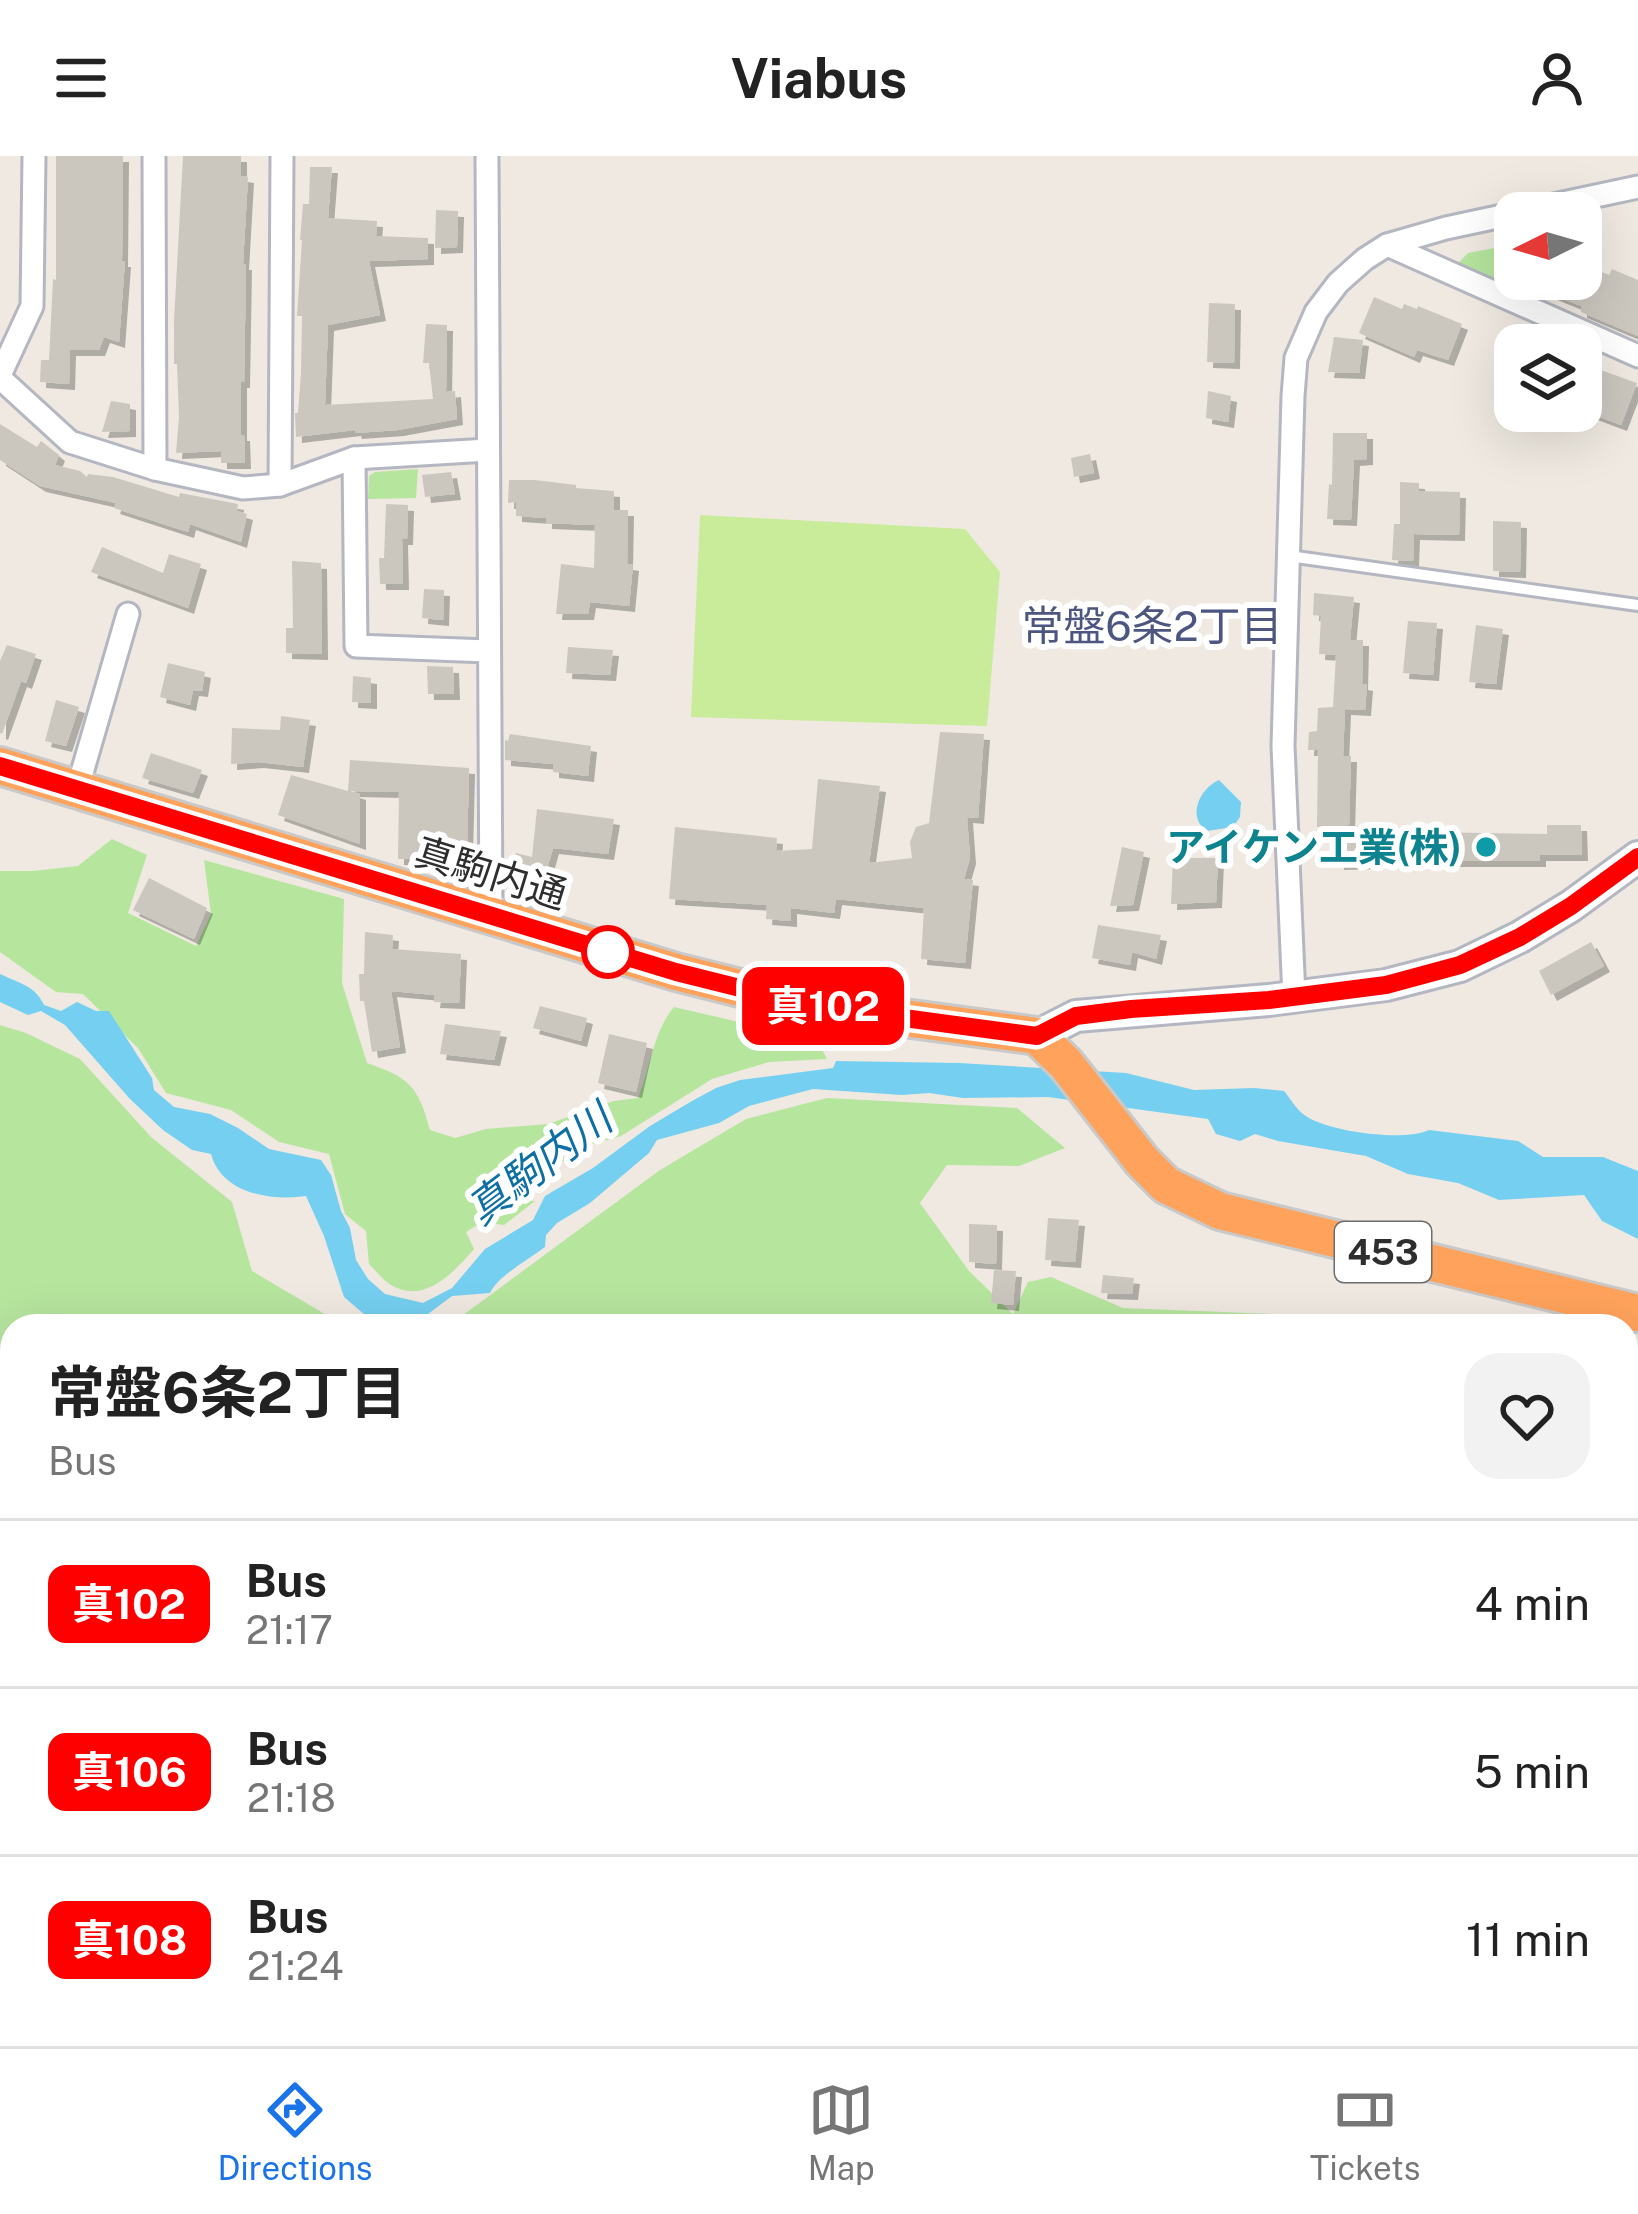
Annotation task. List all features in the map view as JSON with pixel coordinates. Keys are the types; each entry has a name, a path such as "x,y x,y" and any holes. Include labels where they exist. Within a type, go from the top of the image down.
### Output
{"highway":[{"name":"真駒内通","path":"0,766 676,972 845,1010 1037,1036"},
{"name":"453","path":"1037,1036 1166,1185 1220,1211 1638,1313"}],"main road":[{"path":"1037,1036 1076,1016 1386,985 1460,965 1520,937 1638,857"}],"street":[{"path":"34,156 32,306 0,376 70,442 154,469 243,488 280,485 354,458 488,450"},
{"path":"154,156 154,469"},
{"path":"280,485 282,156"},
{"path":"487,158 491,917"},
{"path":"1294,997 1283,746 1296,358 1316,312 1338,283 1387,245 1638,187"},
{"path":"1387,245 1638,356"},
{"path":"354,458 356,646 488,651"},
{"path":"77,790 128,614"}],"lane":[{"path":"1289,556 1638,605"}],"green space":[{"path":"1494,248 1494,286 1456,265 1468,253"},
{"path":"418,469 416,498 368,499 369,476 375,472"},
{"path":"700,515 965,529 1000,572 987,726 691,717"},
{"path":"112,839 147,855 128,913 196,946 211,914 204,860 344,899 342,983 367,1063 403,1079 416,1093 430,1130 455,1138 486,1129 548,1124 614,1101 638,1098 657,1039 674,1007 743,1023 811,1029 827,1059 769,1062 712,1079 621,1136 580,1148 563,1162 521,1162 493,1199 535,1201 504,1225 482,1222 466,1232 474,1249 438,1283 404,1290 388,1283 369,1264 366,1231 345,1214 329,1154 279,1142 231,1110 166,1093 138,1048 83,994 56,992 0,952 0,871 78,866"},
{"path":"0,1025 80,1059 151,1137 232,1202 252,1271 325,1314 0,1314"},
{"path":"827,1098 1017,1108 1065,1148 1019,1166 947,1165 920,1203 969,1271 1013,1314 464,1314 660,1170 746,1119"},
{"path":"1051,1277 1123,1308 1271,1314 1013,1314 1028,1282"}],"water":[{"path":"1219,780 1241,802 1240,817 1233,827 1207,831 1197,818 1198,803"},
{"path":"0,974 31,989 44,1005 61,1011 77,1002 109,1011 152,1078 154,1090 174,1107 210,1114 269,1149 321,1160 350,1228 356,1260 368,1279 385,1294 423,1303 452,1288 485,1249 533,1220 545,1196 692,1101 740,1080 833,1068 836,1061 1126,1073 1194,1090 1284,1091 1303,1114 1346,1130 1402,1135 1429,1130 1518,1141 1543,1157 1603,1157 1638,1171 1638,1239 1602,1221 1584,1195 1499,1200 1458,1183 1408,1174 1366,1156 1255,1134 1240,1141 1216,1134 1208,1119 1048,1097 963,1098 813,1089 749,1106 719,1123 657,1140 649,1153 590,1203 557,1223 546,1235 545,1247 506,1274 490,1293 452,1296 428,1314 364,1314 344,1297 306,1196 263,1195 237,1186 211,1154 192,1150 163,1130 65,1025 41,1011 28,1015 0,1002"}],"building":[{"path":"56,156 123,156 125,261 119,342 104,337 99,350 70,350 69,384 40,382 41,360 49,360 56,280"},
{"path":"183,156 241,156 241,176 248,177 241,382 245,463 221,463 221,451 176,453 174,321"},
{"path":"310,167 332,167 328,218 377,221 376,236 428,238 428,259 369,261 380,315 328,325 325,405 433,399 429,363 423,363 426,324 447,325 446,392 455,391 457,419 398,430 296,437 301,373 300,240 303,204 309,204"},
{"path":"436,210 458,211 457,247 435,248"},
{"path":"1612,269 1638,280 1638,336 1581,312 1581,306 1566,300 1602,300 1602,272 1609,275"},
{"path":"1374,297 1402,309 1404,304 1418,306 1462,324 1448,360 1417,350 1414,357 1359,333"},
{"path":"1209,303 1235,304 1234,363 1207,362"},
{"path":"1334,337 1363,340 1359,373 1328,372"},
{"path":"1602,370 1637,383 1621,425 1602,418"},
{"path":"1208,391 1231,396 1228,422 1206,418"},
{"path":"111,401 130,404 130,431 102,432"},
{"path":"0,424 37,447 41,441 59,455 55,465 87,477 113,477 179,497 180,493 238,504 237,511 247,514 241,542 190,524 188,532 114,508 116,503 40,486 0,460"},
{"path":"1333,433 1367,433 1367,459 1354,460 1351,520 1327,519"},
{"path":"1090,454 1094,473 1074,477 1071,458"},
{"path":"451,472 455,494 425,497 422,475"},
{"path":"509,480 614,491 614,510 628,510 627,564 633,565 629,606 590,602 588,614 556,614 561,564 594,568 595,525 516,516 516,502 508,503"},
{"path":"1400,482 1419,483 1419,491 1460,492 1459,535 1414,534 1413,561 1392,560 1394,524 1400,524"},
{"path":"386,504 408,505 407,539 402,539 403,584 380,584"},
{"path":"1493,521 1521,522 1520,572 1493,571"},
{"path":"102,547 163,573 169,554 201,564 188,608 91,572"},
{"path":"292,561 321,563 322,654 286,653 286,628 293,628"},
{"path":"424,589 444,590 443,620 422,618"},
{"path":"1314,593 1354,597 1350,640 1363,640 1365,710 1345,709 1343,756 1351,756 1349,825 1317,827 1318,750 1308,750 1309,732 1317,731 1318,708 1333,707 1336,655 1319,654 1321,616 1313,615"},
{"path":"1408,621 1437,623 1433,675 1403,673"},
{"path":"1476,625 1503,629 1496,684 1469,682"},
{"path":"7,645 36,654 2,734 0,661"},
{"path":"568,647 613,650 610,675 566,673"},
{"path":"168,663 205,672 202,691 193,690 190,705 160,697"},
{"path":"427,666 453,667 454,694 428,694"},
{"path":"353,676 371,678 371,703 352,702"},
{"path":"56,700 79,707 66,746 45,741"},
{"path":"281,716 310,720 303,767 231,764 232,728 280,730"},
{"path":"940,732 984,734 978,818 967,817 970,858 964,879 973,880 965,963 921,959 924,908 836,899 834,913 791,908 791,921 766,919 767,905 669,899 675,827 777,838 776,851 812,849 818,779 880,786 869,863 912,858 910,842 916,827 929,823"},
{"path":"510,734 591,746 588,776 553,772 553,764 505,760 505,740"},
{"path":"151,753 202,770 193,793 142,778"},
{"path":"350,760 469,768 467,849 433,850 433,859 398,859 399,792 350,791 360,794 360,844 278,815 291,775 348,791"},
{"path":"537,809 614,819 608,854 553,848 537,904 528,902 529,890 510,884 513,872 509,872 516,853 532,857"},
{"name":"アイケン工業(株)","path":"1547,825 1581,825 1582,855 1540,855 1540,861 1432,861 1432,832 1547,834"},
{"path":"1338,826 1372,826 1372,863 1338,864"},
{"path":"1122,847 1144,852 1133,905 1110,906"},
{"path":"1173,858 1218,858 1216,902 1171,904"},
{"path":"149,878 207,908 194,939 133,910"},
{"path":"1098,925 1161,935 1156,959 1132,952 1130,965 1092,958"},
{"path":"365,932 393,935 392,949 461,954 459,1003 434,1002 435,995 391,991 400,1047 372,1052 364,1001 360,1001"},
{"path":"1591,942 1604,966 1551,995 1539,971"},
{"path":"540,1006 587,1018 581,1041 533,1028"},
{"path":"445,1024 501,1031 494,1060 440,1054"},
{"path":"609,1034 647,1043 636,1092 598,1083"},
{"path":"1048,1218 1079,1220 1075,1262 1045,1260"},
{"path":"969,1224 997,1225 996,1264 969,1262"},
{"path":"994,1270 1016,1271 1013,1305 991,1303"},
{"path":"1103,1275 1134,1278 1132,1294 1101,1293"}],"bus line":[{"name":"真102","path":"0,766 676,972 845,1010 1037,1036 1076,1016 1386,985 1460,965 1520,937 1638,857"}],"place":[{"name":"アイケン工業(株)","path":"1486,847"}],"district":[{"name":"常盤6条2丁目","path":"1152,626"}],"water label":[{"name":"真駒内川","path":"539,1164"}]}
